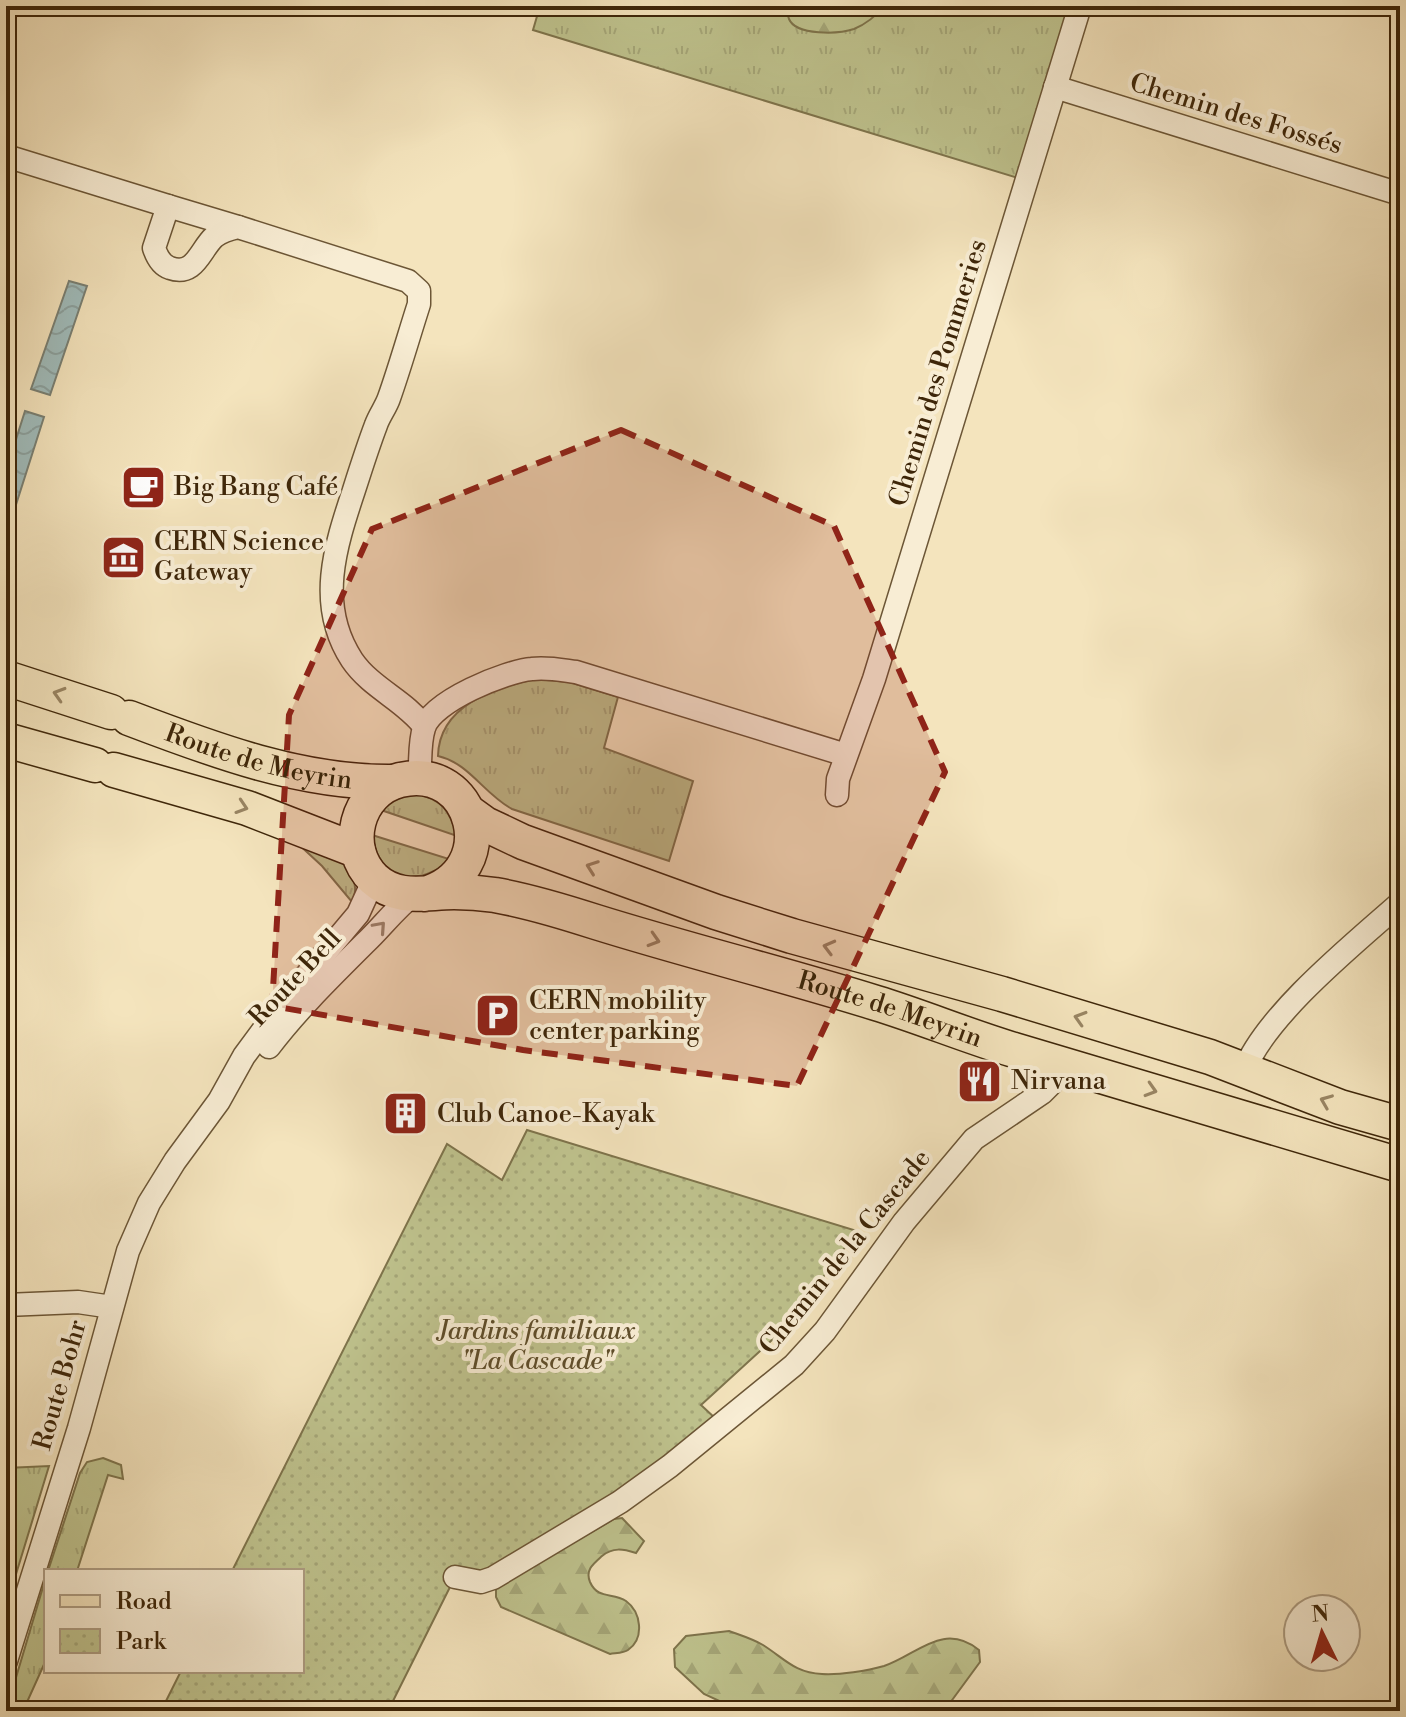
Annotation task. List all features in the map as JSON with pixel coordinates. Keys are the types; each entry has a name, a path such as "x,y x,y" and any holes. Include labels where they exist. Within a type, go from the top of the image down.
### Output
{"main road":[{"name":"Route de Meyrin","path":"6,678 283,769 359,783 405,780 442,785 461,800 467,811 485,824 523,842 716,912 1002,994 1245,1069 1340,1107 1400,1124"},
{"name":"Route de Meyrin","path":"6,740 247,808 364,863 390,889 419,894 473,892 550,907 701,954 769,970 1013,1050 1400,1165"},
{"name":"Route de Meyrin","path":"364,863 356,837 360,814 373,795 405,780"},
{"path":"419,894 446,886 468,860 473,837 467,811"}],"street":[{"name":"Chemin des Pommeries","path":"837,795 838,779 874,679 1080,6"},
{"name":"Chemin des Fossés","path":"1055,87 1400,194"},
{"path":"6,156 408,281 419,291 419,304 388,401 376,424 348,507 333,559 330,588 332,613 353,661 367,677 414,713 424,726"},
{"path":"168,206 154,248 157,257 172,269 190,267 198,261 215,236 238,227"},
{"path":"405,780 424,726 446,705 498,678 530,669 576,672 846,755"},
{"name":"Route Bell","path":"112,1307 128,1251 149,1203 180,1153 219,1101 244,1056 284,1002 358,914 369,890 364,863"},
{"name":"Route Bell","path":"219,1101 255,1066 322,984 397,907 419,894"},
{"path":"1245,1069 1253,1051 1287,1008 1400,903"},
{"name":"Chemin de la Cascade","path":"455,1577 481,1582 493,1578 620,1502 783,1375 825,1331 904,1222 974,1139 1042,1093 1051,1084 1060,1063"},
{"path":"6,1305 78,1302 112,1307"},
{"name":"Route Bohr","path":"6,1661 79,1428 112,1307"}],"highlighted area":[{"path":"621,430 834,526 945,772 797,1086 523,1050 272,1006 289,715 372,529"}],"green space":[{"path":"540,6 1071,6 1018,178 533,30"},
{"path":"787,6 884,6 858,27 829,33 793,25"},
{"path":"535,679 569,682 618,697 604,748 693,781 669,861 512,809 459,765 438,756 441,739 458,712 486,694"},
{"path":"416,794 433,799 444,808 457,836 381,810 397,799"},
{"path":"372,835 449,859 441,868 422,875 402,876 385,866"},
{"path":"295,841 323,848 340,859 353,879 355,895 352,902 322,866"},
{"name":"Jardins familiaux \"La Cascade\"","path":"527,1130 857,1231 813,1291 807,1308 701,1405 717,1420 640,1481 484,1576 460,1567 388,1711 161,1711 180,1673 304,1673 304,1569 233,1569 447,1144 502,1180"},
{"path":"103,1458 121,1465 123,1479 108,1475 78,1569 49,1569 80,1473 87,1462"},
{"path":"49,1466 6,1607 6,1468"},
{"path":"622,1518 644,1541 636,1553 618,1550 606,1553 588,1574 593,1588 601,1594 621,1598 635,1612 639,1632 628,1650 610,1654 501,1607 496,1597 496,1587 614,1519"},
{"path":"44,1584 44,1664 23,1711 6,1711"},
{"path":"729,1631 759,1643 791,1664 813,1673 845,1673 877,1668 942,1639 966,1642 979,1650 980,1662 944,1711 741,1711 704,1694 675,1667 674,1649 686,1636"}],"water":[{"path":"69,281 87,286 50,395 31,389"},
{"path":"25,411 44,417 6,536 6,471"}],"place":[{"name":"Big Bang Café","path":"143,487"},
{"name":"CERN Science Gateway","path":"123,557"},
{"name":"CERN mobility center parking","path":"498,1016"},
{"name":"Nirvana","path":"980,1081"},
{"name":"Club Canoe-Kayak","path":"406,1114"}]}
